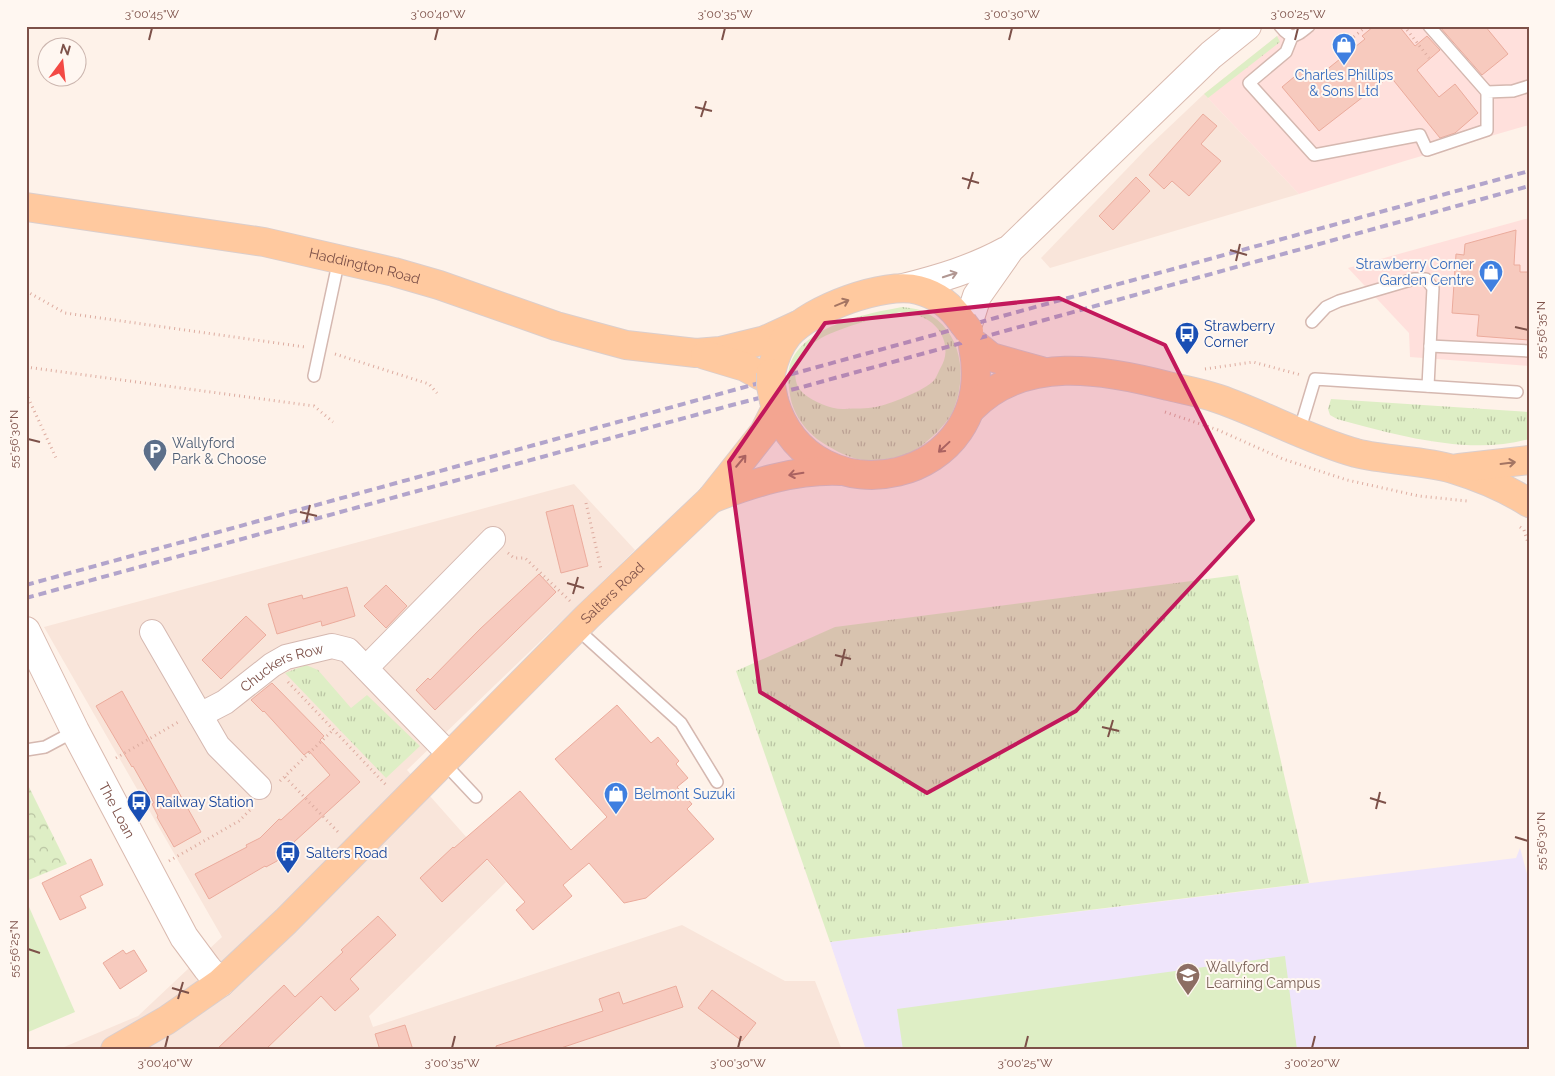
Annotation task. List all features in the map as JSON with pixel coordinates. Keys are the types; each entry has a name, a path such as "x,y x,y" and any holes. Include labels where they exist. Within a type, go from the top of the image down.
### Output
{"main road":[{"path":"972,408 976,366 971,334 977,296 983,285 1010,249 1211,55 1247,26"},
{"name":"Haddington Road","path":"26,207 264,242 394,272 439,285 556,326 596,337 626,345 696,353 745,367 770,389"},
{"path":"903,288 962,272 1010,249"},
{"name":"Haddington Road","path":"696,353 720,351 765,340 798,325 812,316 859,296 888,289 903,288 928,293 942,300 953,309 991,357 1041,372"},
{"name":"Salters Road","path":"117,1049 168,1020 220,983 286,921 582,622 711,499 764,432 770,389 779,348 798,325"},
{"path":"770,389 784,424 795,441 812,456 845,471 883,475 904,471 925,462 942,450 958,434 972,408 980,399 1014,380 1041,372 1090,371 1140,378 1219,399 1300,432 1356,452 1452,469 1510,491 1523,513"},
{"path":"1452,469 1529,460"},
{"name":"Salters Road","path":"711,499 736,489 782,476 845,471"},
{"name":"The Loan","path":"26,631 75,731 184,937 220,983"}],"street":[{"path":"366,668 493,539"},
{"path":"152,632 218,746 259,787"},
{"name":"Chuckers Row","path":"199,713 225,702 272,665 286,657 332,646 348,650 447,759"}],"lane":[{"path":"1280,26 1292,37 1297,36 1309,26"},
{"path":"1292,37 1286,52 1249,83 1314,155 1420,135 1427,150 1487,130 1487,92 1429,26"},
{"path":"1487,92 1513,91 1529,86"},
{"path":"314,376 339,259"},
{"path":"1312,322 1326,307 1339,300 1414,279 1426,279 1433,288 1428,386"},
{"path":"1430,346 1529,351"},
{"path":"1300,432 1315,379 1517,392"},
{"path":"582,622 681,723 717,782"},
{"path":"26,750 45,747 75,731"},
{"path":"447,759 476,798"}],"path":[{"path":"1355,44 1351,39 1367,26"},
{"path":"1404,26 1429,58"},
{"path":"26,291 65,313 320,350 429,384 437,393"},
{"path":"1204,369 1253,362 1315,379"},
{"path":"26,367 314,406 333,422"},
{"path":"26,393 56,458"},
{"path":"1164,412 1218,430 1283,459 1347,480 1419,496 1474,502"},
{"path":"586,503 602,573"},
{"path":"1523,513 1524,530 1529,546"},
{"path":"493,539 514,558 525,558 582,622"},
{"path":"272,665 403,802"},
{"path":"96,770 199,713"},
{"path":"285,777 356,849"}],"highlighted area":[{"path":"1059,298 1165,345 1253,520 1076,711 927,793 760,692 729,462 825,323"}],"shaded area":[{"path":"1290,26 1529,26 1529,125 1299,194 1204,94"},
{"path":"1204,94 1299,194 1050,268 1041,258 1148,147"},
{"path":"1529,218 1529,366 1410,357 1409,333 1348,268"},
{"path":"574,484 635,550 407,770 506,882 369,1016 373,1027 682,925 785,981 815,981 842,1050 57,1050 138,1016 222,937 44,627"},
{"name":"Wallyford Learning Campus","path":"1520,848 1529,881 1529,1050 866,1050 830,942 1516,858"}],"green space":[{"path":"1277,36 1280,42 1208,98 1204,94"},
{"path":"903,307 925,312 937,320 947,330 954,342 958,355 960,383 953,411 935,435 910,453 880,460 862,460 847,456 817,439 802,423 794,410 792,402 788,379 789,369 795,355 806,342 836,324 871,313","holes":["900,312 920,316 929,321 943,338 945,345 944,360 933,382 920,390 876,407 840,409 823,405 804,394 795,377 799,361 811,345 846,327"]},
{"path":"1331,399 1529,412 1529,439 1506,444 1482,445 1458,444 1408,437 1337,419 1330,415 1328,409"},
{"path":"1238,575 1309,883 830,942 736,671 835,627"},
{"path":"306,665 318,670 351,708 367,695 420,746 386,778 285,673"},
{"path":"26,781 67,864 26,881"},
{"path":"26,900 75,1012 26,1033"},
{"path":"1285,956 1297,1050 903,1050 897,1009"}],"building":[{"path":"1374,26 1399,26 1415,46 1427,36 1440,50 1417,70 1439,97 1455,84 1478,113 1455,133 1440,138 1390,76 1319,131 1282,87 1306,67 1315,79 1365,39 1362,36"},
{"path":"1439,26 1485,26 1508,54 1482,75"},
{"path":"1203,114 1217,126 1201,144 1221,161 1189,196 1172,181 1164,189 1149,175"},
{"path":"1136,177 1150,191 1113,230 1099,216"},
{"name":"Strawberry Corner Garden Centre","path":"1516,230 1514,265 1520,265 1520,272 1529,272 1529,340 1477,336 1479,315 1452,313 1456,254 1464,255 1465,244"},
{"path":"573,505 588,566 561,573 546,512"},
{"path":"539,574 556,592 435,710 416,690 428,678 430,680 480,629"},
{"path":"386,585 407,606 386,628 364,606"},
{"path":"347,587 355,616 322,626 321,621 277,634 268,604 302,595 303,599"},
{"path":"246,616 266,635 221,679 202,660"},
{"path":"272,683 324,736 320,740 360,782 294,842 295,844 277,861 209,899 195,874 247,847 246,845 260,838 330,775 309,751 304,755 264,711 251,700"},
{"path":"122,691 201,832 174,847 157,817 152,804 154,803 96,706"},
{"path":"617,705 651,743 658,737 679,761 676,764 688,778 677,787 692,804 687,809 714,839 646,898 624,903 589,863 563,885 572,896 533,930 516,910 525,902 487,859 442,902 420,878 453,847 520,791 571,850 607,817 555,759"},
{"path":"91,859 103,885 80,896 86,908 60,920 42,883"},
{"path":"378,916 396,935 350,979 359,989 335,1011 321,996 265,1050 216,1050 284,985 295,997 343,952 341,950"},
{"path":"123,950 126,954 134,950 147,971 120,989 103,963"},
{"path":"676,986 683,1007 555,1050 497,1050 496,1046 603,1011 599,999 619,992 623,1004"},
{"path":"712,990 756,1023 742,1041 698,1008"},
{"path":"405,1025 413,1050 380,1050 375,1034"}],"railway":[{"path":"26,585 1529,171"},
{"path":"26,598 806,386 1529,186"}],"place":[{"name":"Charles Phillips & Sons Ltd","path":"1344,66"},
{"name":"Strawberry Corner Garden Centre","path":"1491,293"},
{"name":"Strawberry Corner","path":"1187,355"},
{"name":"Wallyford Park & Choose","path":"155,472"},
{"name":"Belmont Suzuki","path":"616,815"},
{"name":"Railway Station","path":"139,823"},
{"name":"Salters Road","path":"288,874"},
{"name":"Wallyford Learning Campus","path":"1188,996"}]}
